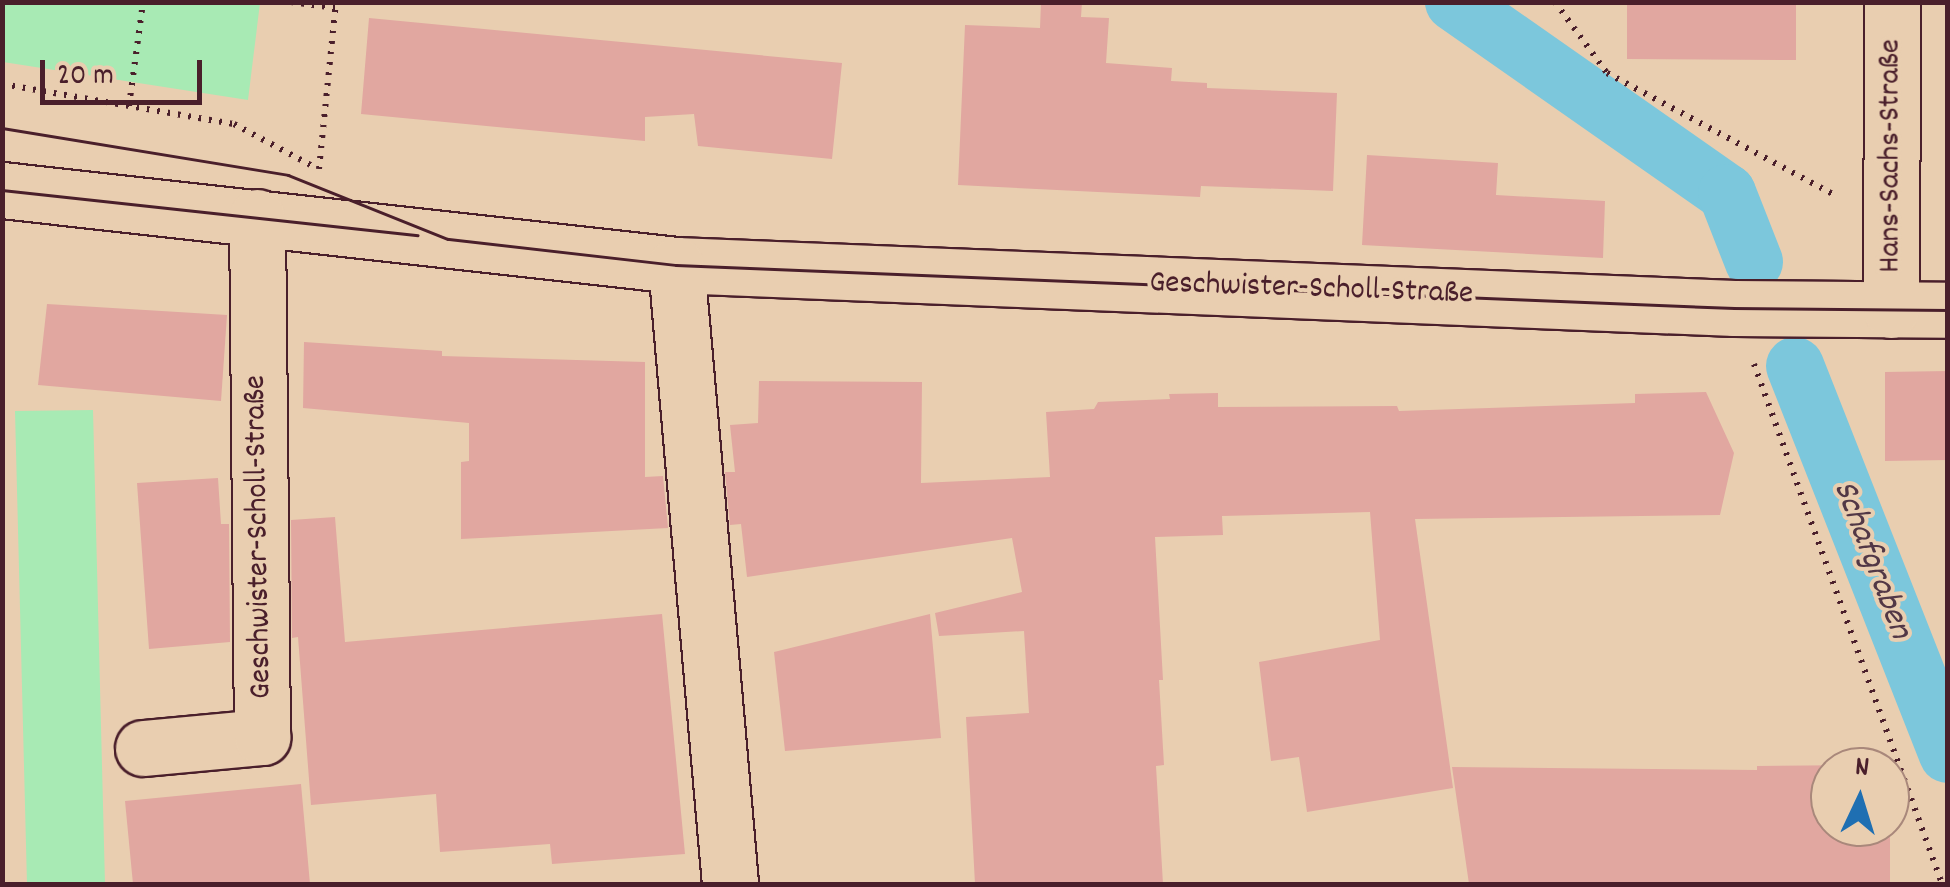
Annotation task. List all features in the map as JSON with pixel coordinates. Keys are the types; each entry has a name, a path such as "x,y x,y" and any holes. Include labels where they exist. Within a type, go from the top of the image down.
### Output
{"street":[{"name":"Hans-Sachs-Straße","path":"1890,310 1894,226 1892,2"},
{"name":"Geschwister-Scholl-Straße","path":"2,190 676,266 1734,308 1948,310"},
{"name":"Geschwister-Scholl-Straße","path":"144,748 262,737 258,217"},
{"path":"676,266 730,884"}],"path":[{"path":"129,106 143,2"},
{"path":"291,2 336,5 319,170"},
{"path":"1554,2 1607,73 1894,226"},
{"path":"1734,308 1942,884"}],"green space":[{"path":"2,3 260,3 248,100 3,62"},
{"path":"93,410 105,884 27,884 15,411"}],"building":[{"path":"1041,2 1082,2 1081,17 1109,18 1106,63 1172,68 1171,81 1207,83 1207,88 1337,93 1333,191 1201,186 1200,197 958,185 965,25 1040,28"},
{"path":"1627,2 1796,2 1796,60 1627,59"},
{"path":"369,18 842,63 832,159 698,146 694,114 645,117 645,141 361,114"},
{"path":"1367,155 1498,163 1496,195 1605,201 1603,258 1362,245"},
{"path":"47,304 227,315 221,401 38,385"},
{"path":"304,342 442,351 442,356 645,362 645,477 663,476 668,528 461,539 461,462 469,461 469,423 303,408"},
{"path":"1948,371 1948,460 1885,461 1885,372"},
{"path":"759,381 922,382 921,483 1050,477 1046,412 1094,409 1098,402 1170,399 1169,394 1218,393 1218,407 1397,406 1399,411 1635,403 1635,394 1706,392 1734,453 1720,515 1415,519 1453,788 1307,812 1299,757 1271,761 1259,662 1380,640 1370,512 1222,516 1223,535 1155,537 1163,680 1159,680 1164,765 1156,766 1163,884 975,884 966,717 1029,713 1024,631 939,636 935,613 1022,592 1012,538 747,577 741,524 730,525 725,472 735,472 730,425 758,423"},
{"path":"218,478 221,524 229,524 230,642 149,649 137,483"},
{"path":"335,517 345,642 662,614 685,854 552,864 550,844 440,852 436,794 311,805 298,637 292,638 291,520"},
{"path":"930,614 941,738 785,751 774,652"},
{"path":"1757,766 1810,766 1810,847 1890,847 1890,884 1469,884 1452,767 1757,770"},
{"path":"301,784 310,884 133,884 125,801"}],"waterway":[{"name":"Schafgraben","path":"1454,2 1727,193 1754,262"},
{"name":"Schafgraben","path":"1795,366 1948,754"}],"tram line":[{"path":"2,128 288,175 448,239 676,265 1734,308 1948,310"},
{"path":"2,190 418,235"}]}
